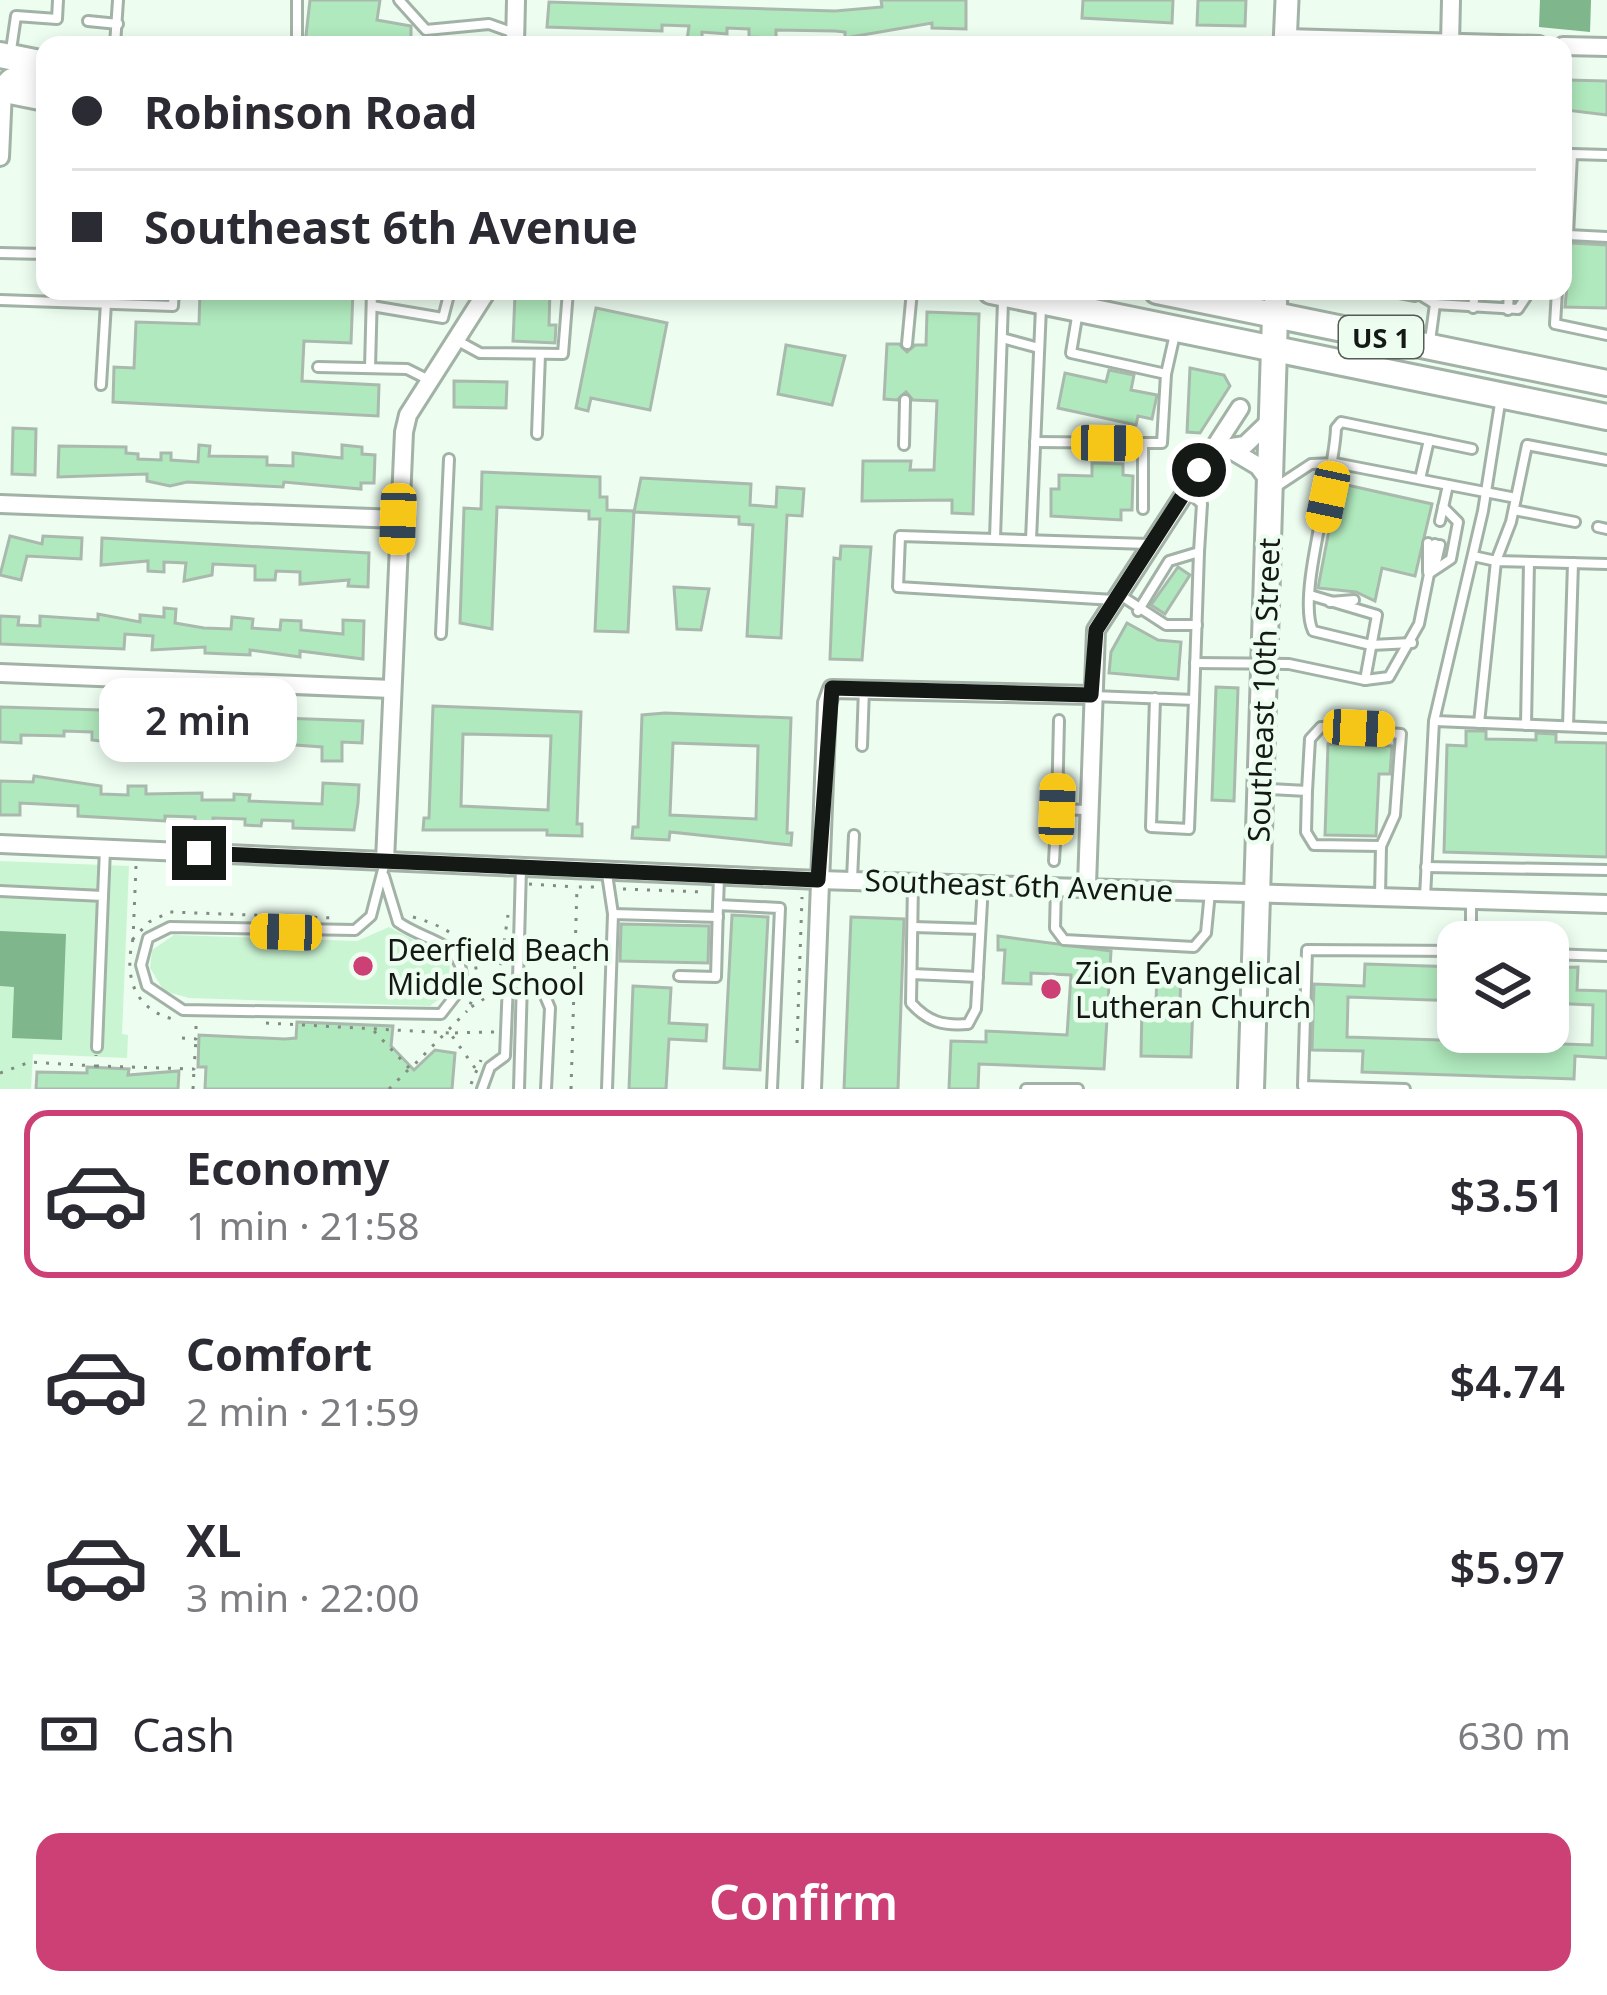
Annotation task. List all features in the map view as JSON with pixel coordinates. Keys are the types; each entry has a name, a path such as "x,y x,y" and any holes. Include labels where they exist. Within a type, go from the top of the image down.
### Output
{"main road":[{"path":"5,56 36,66"},
{"path":"1,90 36,73"},
{"path":"1,90 36,96"},
{"name":"US 1","path":"1032,300 1607,417"},
{"name":"US 1","path":"1275,303 1430,346 1607,383"},
{"name":"Southeast 10th Street","path":"1251,1089 1275,303"},
{"path":"1501,396 1516,380 1548,371"}],"street":[{"path":"515,36 516,0"},
{"path":"1285,36 1287,0"},
{"path":"1450,36 1451,0"},
{"path":"1572,46 1607,47"},
{"path":"0,157 1,90"},
{"path":"385,868 404,432 430,380 482,300"},
{"path":"1087,885 1096,630 1186,490 1222,450 1240,408"},
{"path":"1222,450 1258,436 1271,420"},
{"path":"1222,450 1258,466 1269,486"},
{"path":"0,504 398,519"},
{"path":"0,673 392,689"},
{"path":"812,1089 818,888 832,688 1091,695"},
{"name":"Southeast 6th Avenue","path":"0,844 385,868 605,870 719,884 818,888 852,881 1087,885 1607,904"}],"lane":[{"path":"5,56 16,16 57,19 58,0"},
{"path":"116,36 118,0"},
{"path":"297,0 297,36"},
{"path":"399,0 426,30 490,24 510,36"},
{"path":"88,21 118,24"},
{"path":"1572,154 1607,154"},
{"path":"1572,237 1607,237"},
{"path":"0,253 36,254"},
{"path":"0,300 173,306 173,300"},
{"path":"370,368 372,300"},
{"path":"442,318 447,300"},
{"path":"372,306 442,318 480,353 563,354 567,300"},
{"path":"907,344 912,300"},
{"path":"995,538 1002,338 998,300"},
{"path":"1431,300 1508,310 1518,309 1524,300"},
{"path":"1473,308 1474,300"},
{"path":"1508,310 1509,300"},
{"path":"1556,300 1555,324 1607,335"},
{"path":"1031,540 1041,302"},
{"path":"101,385 106,303"},
{"path":"1430,346 1435,304"},
{"path":"1078,309 1071,353 1166,374"},
{"path":"1036,442 1162,442 1166,374 1176,329"},
{"path":"1002,338 1039,348"},
{"path":"538,434 540,354"},
{"path":"318,367 406,369 430,380"},
{"path":"1425,898 1434,722 1473,556 1501,396"},
{"path":"904,445 905,400"},
{"path":"1412,644 1371,645 1313,631 1310,595 1335,463 1336,428 1342,422 1472,449"},
{"path":"1420,479 1429,440"},
{"path":"1143,443 1143,509"},
{"path":"1479,723 1496,561 1514,510 1526,445 1607,460"},
{"path":"441,634 449,459"},
{"path":"1269,486 1311,464 1335,463 1516,497"},
{"path":"1439,521 1448,485"},
{"path":"1155,698 1150,827 1189,829 1202,504 1186,490"},
{"path":"1429,573 1451,560 1458,522 1443,507"},
{"path":"1514,510 1575,523"},
{"path":"1150,544 900,536 898,587 1116,597 1166,625 1196,625"},
{"path":"1195,663 1264,664 1365,680 1389,676 1412,644 1434,544"},
{"path":"1138,611 1169,561 1199,551"},
{"path":"1473,556 1496,561 1607,564"},
{"path":"1526,725 1529,562"},
{"path":"1568,726 1573,563"},
{"path":"1310,595 1377,615"},
{"path":"1328,602 1337,597 1354,600"},
{"path":"1365,680 1377,615 1372,604"},
{"path":"862,746 864,686"},
{"path":"1091,695 1194,700"},
{"path":"1054,861 1059,720"},
{"path":"1434,722 1607,728"},
{"path":"1380,897 1381,846 1395,814 1404,742 1397,730 1321,727 1310,739 1306,832 1314,845 1381,846"},
{"path":"1260,788 1306,790"},
{"path":"1057,809 1089,811"},
{"path":"852,881 854,835"},
{"path":"97,1047 105,849"},
{"path":"519,1089 521,866"},
{"path":"1426,867 1607,870"},
{"path":"385,868 398,922 447,944 456,955 462,987 441,1014 182,1010 147,986 141,965 148,938 170,928 355,930 371,916 385,868"},
{"path":"605,870 613,914 607,1089"},
{"path":"913,882 911,1003 926,1020 950,1025 968,1024 976,1010 983,883"},
{"path":"679,976 716,977 719,884"},
{"path":"1056,885 1054,928 1064,940 1194,947 1206,933 1210,891"},
{"path":"0,891 103,896"},
{"path":"1471,900 1471,921"},
{"path":"718,905 780,908 772,1089"},
{"path":"613,914 718,917"},
{"path":"913,927 980,929"},
{"path":"1405,1089 1303,1086 1307,950 1437,951"},
{"path":"1569,955 1607,956"},
{"path":"912,974 978,977"},
{"path":"482,1089 490,1067 505,1056 508,983 520,980 540,984 550,1008 546,1089"},
{"path":"1026,1089 1078,1089"}],"path":[{"path":"136,864 133,939 149,922 170,912 346,918"},
{"path":"571,1089 578,886 719,884"},
{"path":"797,1046 802,895 818,888"},
{"path":"388,1089 450,1033 468,1010 475,975 466,944 445,926 393,908"},
{"path":"468,1010 476,1010 499,988 500,946 509,909"},
{"path":"193,1089 196,1020"},
{"path":"372,1029 410,1069"},
{"path":"450,1033 497,1031"},
{"path":"450,1033 475,1068"},
{"path":"182,1039 196,1039"},
{"path":"96,1066 97,1047"},
{"path":"0,1073 30,1062 194,1069"}],"shaded area":[{"path":"1540,0 1591,0 1590,32 1539,27"},
{"path":"0,861 129,866 122,1034 128,1035 127,1058 33,1054 31,1089 0,1089"},
{"path":"389,927 450,959 449,992 430,1006 189,998 164,991 150,968 152,950 174,935 357,941"},
{"path":"0,931 66,934 62,1040 12,1038 14,987 0,986"}],"building":[{"path":"310,0 380,0 377,20 411,26 411,36 306,36"},
{"path":"881,0 966,0 966,29 932,28 932,23 857,36 776,30 776,36 749,36 749,29 727,28 727,34 688,36 689,26 662,25 662,31 547,27 549,2 835,11 882,7"},
{"path":"1083,0 1173,0 1172,23 1082,18"},
{"path":"1198,0 1246,0 1245,26 1197,25"},
{"path":"1572,80 1607,81 1607,115 1572,111"},
{"path":"1572,243 1607,245 1607,308 1565,307 1566,300 1572,300"},
{"path":"200,300 353,300 351,343 304,341 302,381 379,385 378,416 113,402 114,367 134,368 136,322 199,324"},
{"path":"515,300 550,300 549,325 556,325 555,343 513,341"},
{"path":"596,308 667,323 650,410 591,398 588,411 576,408"},
{"path":"927,312 979,314 973,514 952,513 952,500 862,501 863,461 911,461 910,470 934,470 937,401 913,400 906,392 897,400 884,399 887,344 899,344 907,352 915,345 926,345"},
{"path":"786,345 845,356 832,405 778,394"},
{"path":"1190,368 1224,375 1230,386 1200,433 1187,432"},
{"path":"1109,370 1134,375 1131,390 1157,395 1152,419 1138,416 1136,425 1058,408 1065,373 1106,382"},
{"path":"454,381 507,382 506,408 454,407"},
{"path":"13,428 36,429 35,475 12,474"},
{"path":"199,445 210,446 209,456 267,457 267,465 293,466 293,453 342,458 342,445 362,447 362,454 375,455 374,483 361,483 361,489 284,482 283,487 187,482 170,486 147,481 147,474 58,477 59,446 126,447 126,453 138,454 138,459 161,460 161,453 171,453 171,460 198,462"},
{"path":"1092,463 1123,464 1123,475 1133,476 1132,510 1121,510 1121,520 1051,516 1051,489 1059,489 1059,475 1092,476"},
{"path":"482,472 600,477 600,497 607,497 607,510 634,511 628,632 595,631 600,519 589,519 589,511 497,507 492,629 460,623 464,508 481,509"},
{"path":"641,478 751,484 750,505 776,507 777,487 804,489 802,516 787,515 781,638 747,636 753,525 739,524 739,517 634,512"},
{"path":"1338,483 1432,504 1415,576 1382,568 1375,601 1356,592 1318,588"},
{"path":"10,536 42,544 43,536 82,538 81,559 27,556 21,580 0,575"},
{"path":"102,538 369,553 368,587 348,586 349,580 300,584 300,572 276,571 275,580 255,580 255,566 213,564 212,575 184,581 186,563 164,562 164,572 148,571 148,561 101,565"},
{"path":"841,546 871,547 862,660 830,659 834,558 840,559"},
{"path":"1178,567 1190,575 1165,614 1151,605"},
{"path":"674,587 709,589 701,630 677,629"},
{"path":"164,608 176,609 175,623 204,628 231,629 232,617 253,619 252,628 280,630 281,620 301,621 301,630 343,634 343,620 364,621 363,659 300,651 300,657 250,650 250,655 205,653 205,647 152,650 153,636 125,634 124,649 0,644 0,616 19,617 18,625 40,626 40,616 98,620 98,614 140,622 140,615 164,617"},
{"path":"1127,623 1158,640 1181,642 1178,679 1109,673 1111,652"},
{"path":"1216,687 1238,688 1234,801 1212,800"},
{"path":"433,706 581,712 577,824 582,824 582,836 547,835 547,830 423,830 424,818 429,818","holes":["463,734 551,736 548,810 461,806"]},
{"path":"0,707 170,712 203,715 203,720 229,721 230,716 363,721 362,743 342,742 342,761 322,761 322,747 199,738 199,745 179,744 180,734 159,734 158,739 108,737 108,742 92,740 92,732 64,731 64,736 21,735 21,743 0,742"},
{"path":"642,715 791,718 787,833 792,833 791,845 670,832 669,840 632,838 633,827 638,827","holes":["673,743 758,746 756,819 670,815"]},
{"path":"1466,731 1486,731 1486,739 1536,740 1536,733 1556,734 1556,742 1607,743 1607,857 1444,852 1447,745 1466,746"},
{"path":"1328,744 1392,746 1390,774 1379,774 1376,836 1325,835"},
{"path":"34,776 101,786 101,794 128,795 128,786 146,786 146,794 202,793 202,800 234,800 234,794 250,795 249,801 322,804 323,783 359,785 354,830 293,828 293,821 262,820 261,826 245,825 245,819 213,818 213,824 195,824 195,817 165,816 165,821 78,816 78,806 20,803 20,815 0,815 0,781 33,782"},
{"path":"732,915 768,917 760,1070 724,1068"},
{"path":"851,917 904,919 898,1089 844,1089"},
{"path":"621,924 709,926 708,963 620,961"},
{"path":"998,936 1111,951 1104,1069 979,1064 978,1089 949,1089 951,1041 986,1042 986,1031 1067,1035 1071,975 1031,973 1031,984 1003,983 1005,950 998,950"},
{"path":"1365,964 1437,966 1437,1000 1348,997 1347,1037 1437,1040 1437,1053 1569,1053 1569,1044 1592,1045 1593,1005 1569,1004 1569,967 1578,967 1577,990 1607,991 1607,1058 1575,1056 1574,1079 1362,1072 1363,1051 1312,1050 1314,984 1364,986"},
{"path":"1157,969 1181,970 1180,1005 1193,1005 1191,1057 1141,1056 1142,1003 1156,1004"},
{"path":"633,986 671,988 669,1023 707,1025 706,1041 669,1039 666,1089 629,1089"},
{"path":"297,1022 393,1026 391,1046 414,1070 435,1050 455,1053 452,1089 205,1089 206,1067 198,1067 199,1035 296,1038"},
{"path":"87,1067 129,1069 128,1075 179,1071 178,1089 36,1089 37,1072 87,1073"}],"place":[{"name":"Deerfield Beach Middle School","path":"363,966"},
{"name":"Zion Evangelical Lutheran Church","path":"1051,989"}],"route":[{"path":"199,853 818,880 827,703 832,688 1091,695 1096,630 1199,470"}]}
